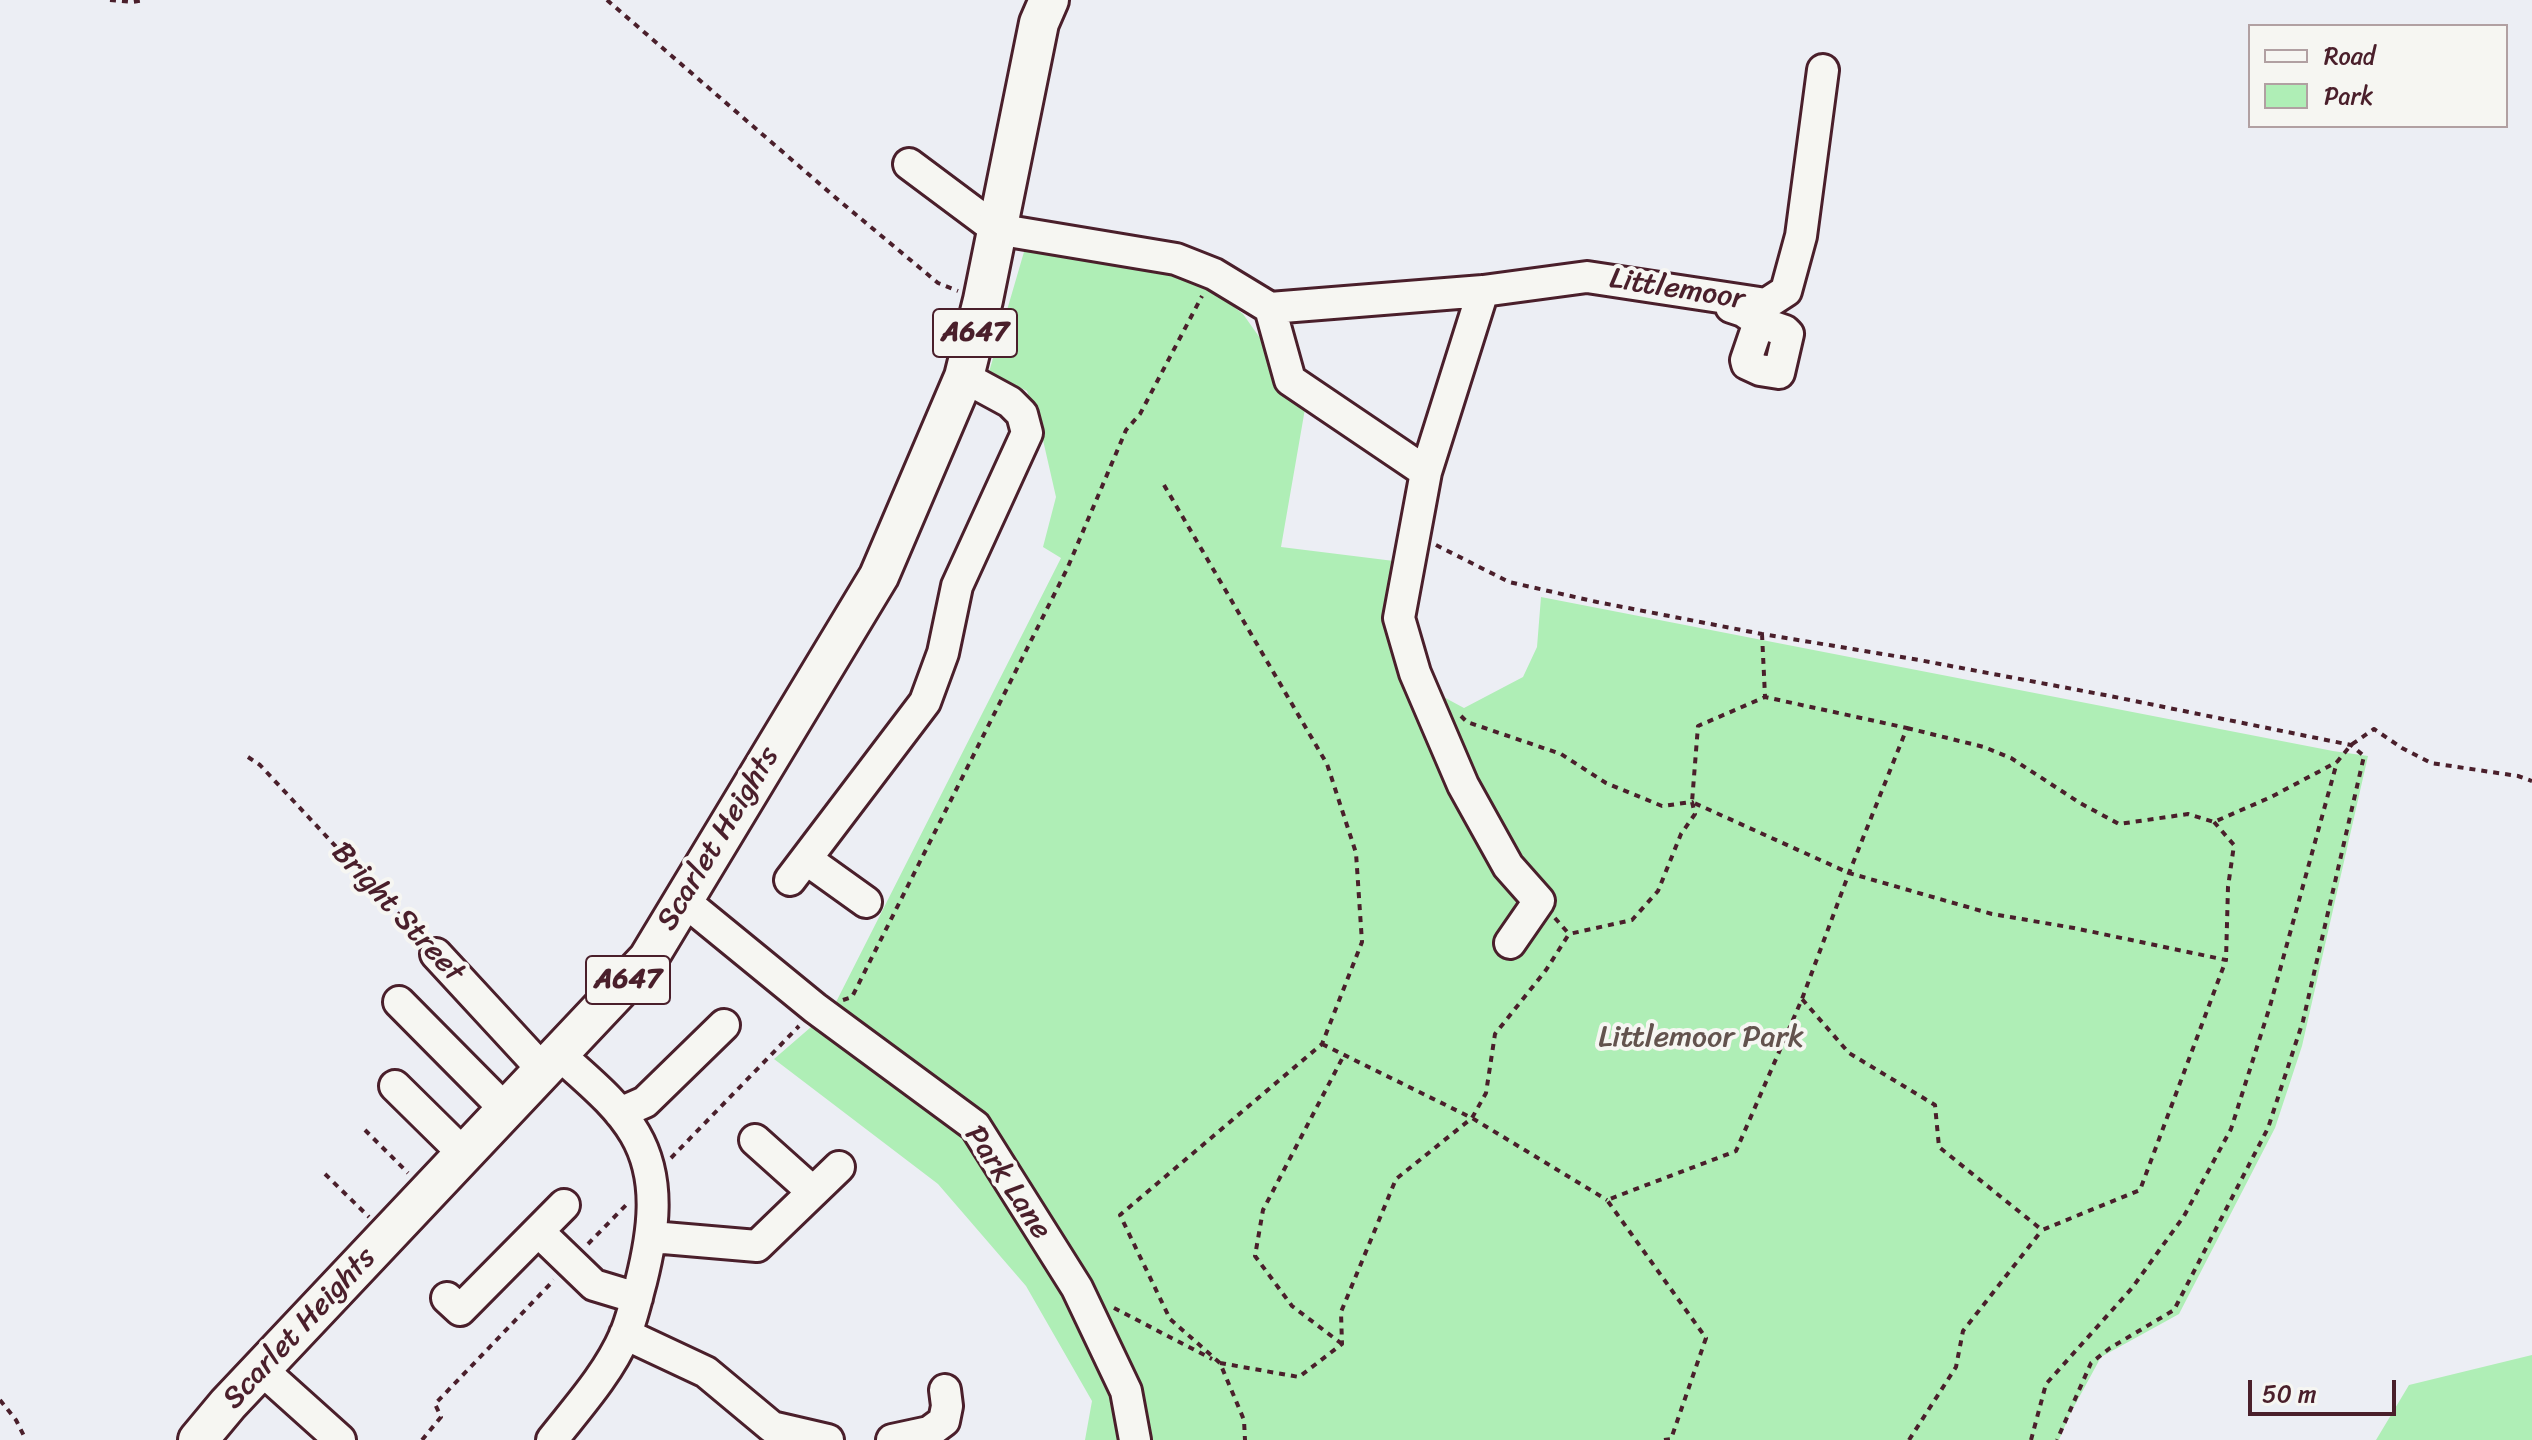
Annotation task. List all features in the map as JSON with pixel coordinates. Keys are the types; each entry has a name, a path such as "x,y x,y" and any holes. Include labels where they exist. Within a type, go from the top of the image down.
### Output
{"main road":[{"name":"A647","path":"964,377 983,300 1038,8"},
{"name":"Scarlet Heights","path":"209,1436 261,1369 648,959 879,576 964,377"}],"street":[{"name":"Littlemoor","path":"1270,308 1483,291 1587,277 1766,304 1786,291 1801,236 1823,70"},
{"path":"909,164 996,229 1176,259 1214,274 1270,308 1290,380 1426,472"},
{"path":"1483,291 1426,472 1399,618 1415,673 1471,799 1508,866 1539,901 1510,943"},
{"path":"1679,291 1743,311 1759,322"},
{"path":"866,902 798,869 925,702 943,653 957,586 1027,433 1022,414 1010,402 964,377"},
{"name":"Park Lane","path":"683,900 815,1008 975,1126 1077,1288 1126,1391 1135,1440"},
{"name":"Bright Street","path":"436,954 552,1063 620,1113 636,1135 651,1179 652,1237 625,1334 606,1369 552,1440"},
{"path":"399,1002 506,1110"},
{"path":"620,1113 645,1102 724,1025"},
{"path":"395,1086 465,1155"},
{"path":"755,1140 813,1192"},
{"path":"652,1237 757,1246 839,1167"},
{"path":"447,1298 460,1310 564,1205"},
{"path":"539,1232 594,1285 637,1298"},
{"path":"625,1334 706,1372 772,1427 828,1440"},
{"path":"261,1369 340,1440"},
{"path":"892,1440 929,1432 944,1421 947,1406 945,1390"}],"path":[{"path":"110,0 145,0"},
{"path":"607,0 938,283 983,300"},
{"path":"1164,485 1327,764 1356,853 1362,942 1322,1044 1120,1215 1170,1319 1220,1363 1244,1420 1245,1440"},
{"path":"1416,535 1509,582 1762,634 2080,690 2351,745 2364,756 2303,1021 2268,1128 2174,1310 2110,1348 2091,1363 2057,1440"},
{"path":"1762,634 1765,697"},
{"path":"1342,1344 1341,1312 1396,1179 1472,1118 1486,1093 1495,1034 1546,970 1569,934 1632,920 1658,891 1681,834 1695,814 1692,802 1698,726 1765,697 1984,747 2011,758 2080,803 2119,824 2188,814 2214,822 2234,845 2228,887 2226,960 2140,1190 2042,1230 1963,1331 1956,1367 1909,1440"},
{"path":"1456,712 1467,722 1561,754 1606,783 1662,806 1692,802 1849,873 1992,914 2226,960"},
{"path":"1607,1200 1736,1151 1802,999 1907,728"},
{"path":"2214,822 2271,797 2337,762 2351,745 2374,729 2431,763 2518,776 2532,781"},
{"name":"Bright Street","path":"248,757 260,765 436,954"},
{"path":"2031,1440 2046,1384 2132,1288 2184,1216 2231,1129 2270,1006 2337,762"},
{"path":"1539,901 1569,934"},
{"path":"1802,999 1849,1053 1935,1105 1939,1147 2042,1230"},
{"path":"1322,1044 1472,1118 1607,1200 1706,1338 1671,1439 1664,1440"},
{"path":"1342,1344 1292,1306 1255,1256 1263,1210 1344,1055"},
{"path":"365,1130 428,1193"},
{"path":"325,1174 388,1235"},
{"path":"1077,1288 1220,1363 1299,1377 1342,1344"},
{"path":"0,1400 16,1420 26,1440"}],"green space":[{"name":"Littlemoor Park","path":"1026,245 1156,266 1200,281 1243,314 1306,403 1281,547 1402,562 1412,680 1464,708 1523,677 1537,647 1541,597 2368,756 2302,1046 2275,1128 2179,1314 2101,1357 2059,1440 1085,1440 1092,1401 1026,1286 938,1184 774,1059 833,1008 1061,558 1043,547 1056,497 1043,440 1027,391 989,372"},
{"path":"2532,1355 2532,1440 2376,1440 2409,1385"}]}
